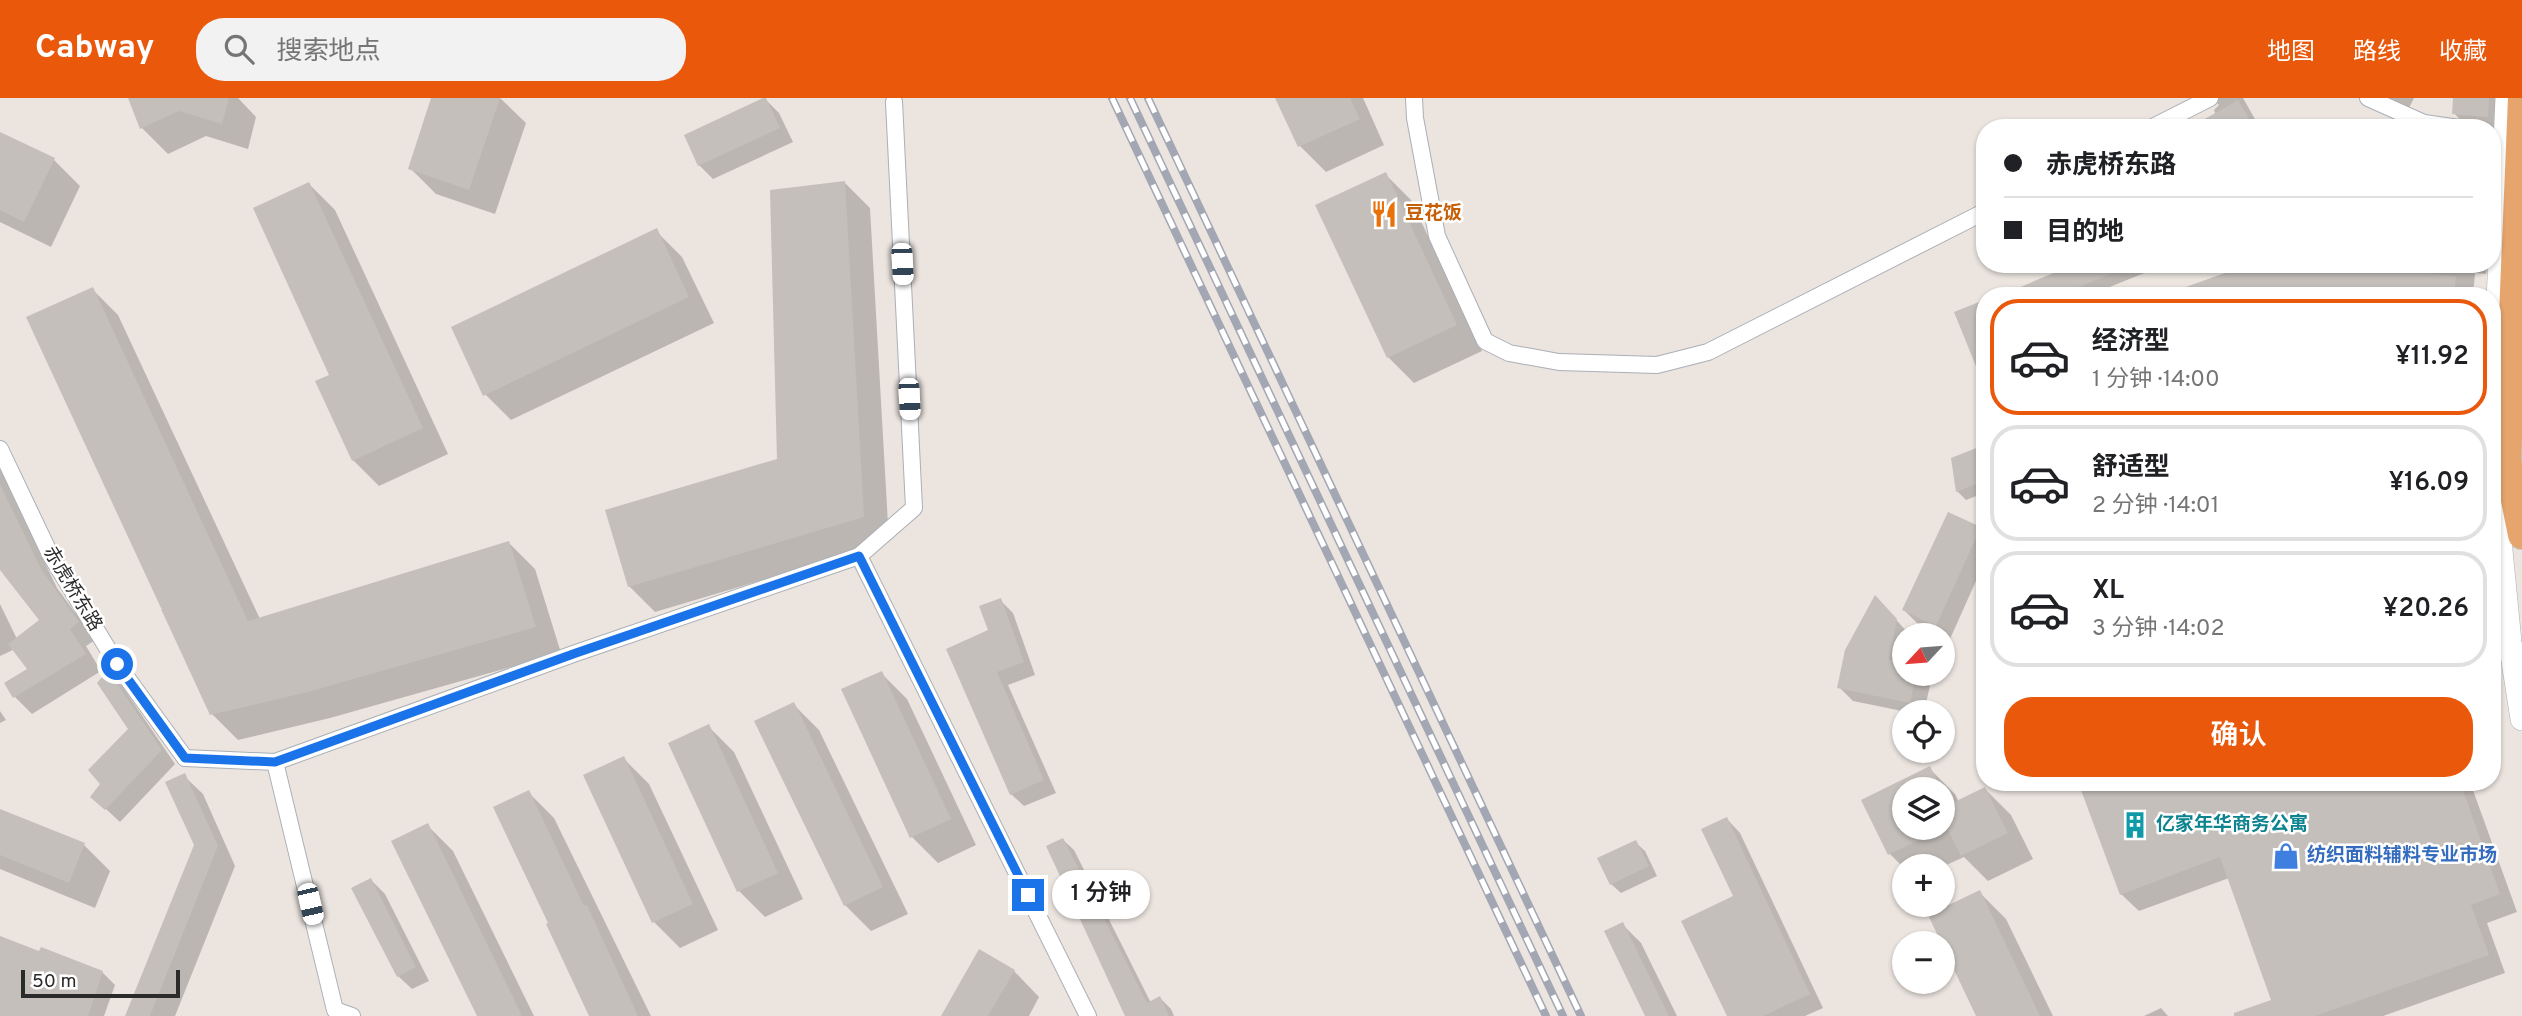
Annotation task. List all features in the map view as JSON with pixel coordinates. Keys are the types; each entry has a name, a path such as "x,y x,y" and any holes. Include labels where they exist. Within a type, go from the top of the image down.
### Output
{"highway":[{"path":"2522,98 2507,460 2522,535"}],"main road":[{"path":"2501,124 2507,98"},
{"path":"2501,551 2510,642 2522,719"}],"street":[{"path":"1414,98 1415,118 1437,236 1485,341 1509,353 1559,362 1657,365 1708,352 1976,216"},
{"path":"2169,119 2210,98"},
{"path":"2368,98 2413,119"},
{"path":"894,102 914,508 859,556 1088,1016"},
{"name":"赤虎桥东路","path":"0,449 50,554 117,664 185,758 275,762 576,653 859,556"},
{"path":"275,762 335,1010 352,1016"}],"building":[{"path":"128,98 229,98 222,124 179,111 140,129"},
{"path":"431,98 500,98 469,190 408,169"},
{"path":"766,98 780,128 698,166 684,135"},
{"path":"1275,98 1350,98 1360,119 1298,147"},
{"path":"2453,98 2489,98 2488,117 2452,114"},
{"path":"2238,100 2249,119 2205,119"},
{"path":"0,132 55,158 24,222 0,210"},
{"path":"1386,172 1457,325 1387,358 1315,205"},
{"path":"845,181 864,517 628,587 605,510 777,459 770,190"},
{"path":"309,182 423,428 352,461 315,381 329,375 253,208"},
{"path":"657,228 689,297 483,396 451,327"},
{"path":"2054,273 2113,273 2078,287 2020,287"},
{"path":"2225,273 2425,273 2456,276 2455,287 2186,287"},
{"path":"93,287 248,621 509,541 536,627 304,693 210,715 161,609 164,607 161,608 26,317"},
{"path":"1976,303 1976,366 1954,312"},
{"path":"1976,448 1976,484 1956,492 1951,458"},
{"path":"0,484 41,569 79,622 70,629 86,654 13,698 4,683 27,669 8,644 39,620 0,570"},
{"path":"1948,512 1976,525 1976,538 1937,623 1930,623 1902,610"},
{"path":"1875,595 1897,619 1896,623 1892,623 1889,660 1892,661 1892,686 1914,686 1911,700 1895,700 1837,688 1845,650"},
{"path":"1001,598 1024,662 997,672 1044,780 1010,795 946,649 988,630 979,606"},
{"path":"108,670 162,750 105,810 90,797 100,784 88,770 128,729 97,683"},
{"path":"882,671 951,819 910,838 841,689"},
{"path":"794,702 883,887 844,906 754,721"},
{"path":"709,724 778,873 737,892 668,743"},
{"path":"624,756 693,904 652,923 583,775"},
{"path":"1930,766 1935,777 1908,777"},
{"path":"185,773 218,846 150,1016 125,1016 194,845 165,782"},
{"path":"1892,785 1892,840 1919,840 1888,855 1861,800"},
{"path":"529,790 584,906 587,905 638,1016 589,1016 493,807"},
{"path":"1977,791 1987,791 2008,833 1961,856 1953,840 1955,802"},
{"name":"纺织面料辅料专业市场","path":"2081,791 2463,791 2500,894 2471,905 2489,955 2315,1016 2234,1016 2234,1013 2271,1000 2220,857 2120,895"},
{"path":"0,809 85,843 69,883 0,855"},
{"path":"1727,817 1810,994 1763,1016 1727,1016 1681,921 1733,896 1701,829"},
{"path":"428,823 522,1016 477,1016 391,841"},
{"path":"1063,838 1147,1003 1160,996 1169,1016 1125,1016 1046,846"},
{"path":"1636,840 1649,866 1610,885 1597,858"},
{"path":"371,878 416,967 397,977 351,888"},
{"path":"1980,890 2040,1016 1976,1016 1955,972 1955,931 1936,931 1929,917 1955,917 1955,902"},
{"path":"1623,922 1669,1016 1645,1016 1604,931"},
{"path":"0,936 39,951 41,947 103,971 88,1016 0,1016"},
{"path":"979,949 1015,970 988,1016 941,1016"}],"railway":[{"path":"1112,98 1546,1016"},
{"path":"1130,98 1563,1016"},
{"path":"1148,98 1581,1016"}],"place":[{"name":"豆花饭","path":"1384,214"},
{"name":"亿家年华商务公寓","path":"2135,825"},
{"name":"纺织面料辅料专业市场","path":"2286,856"}],"route":[{"path":"117,664 185,758 275,762 576,653 859,556 1028,895"}]}
